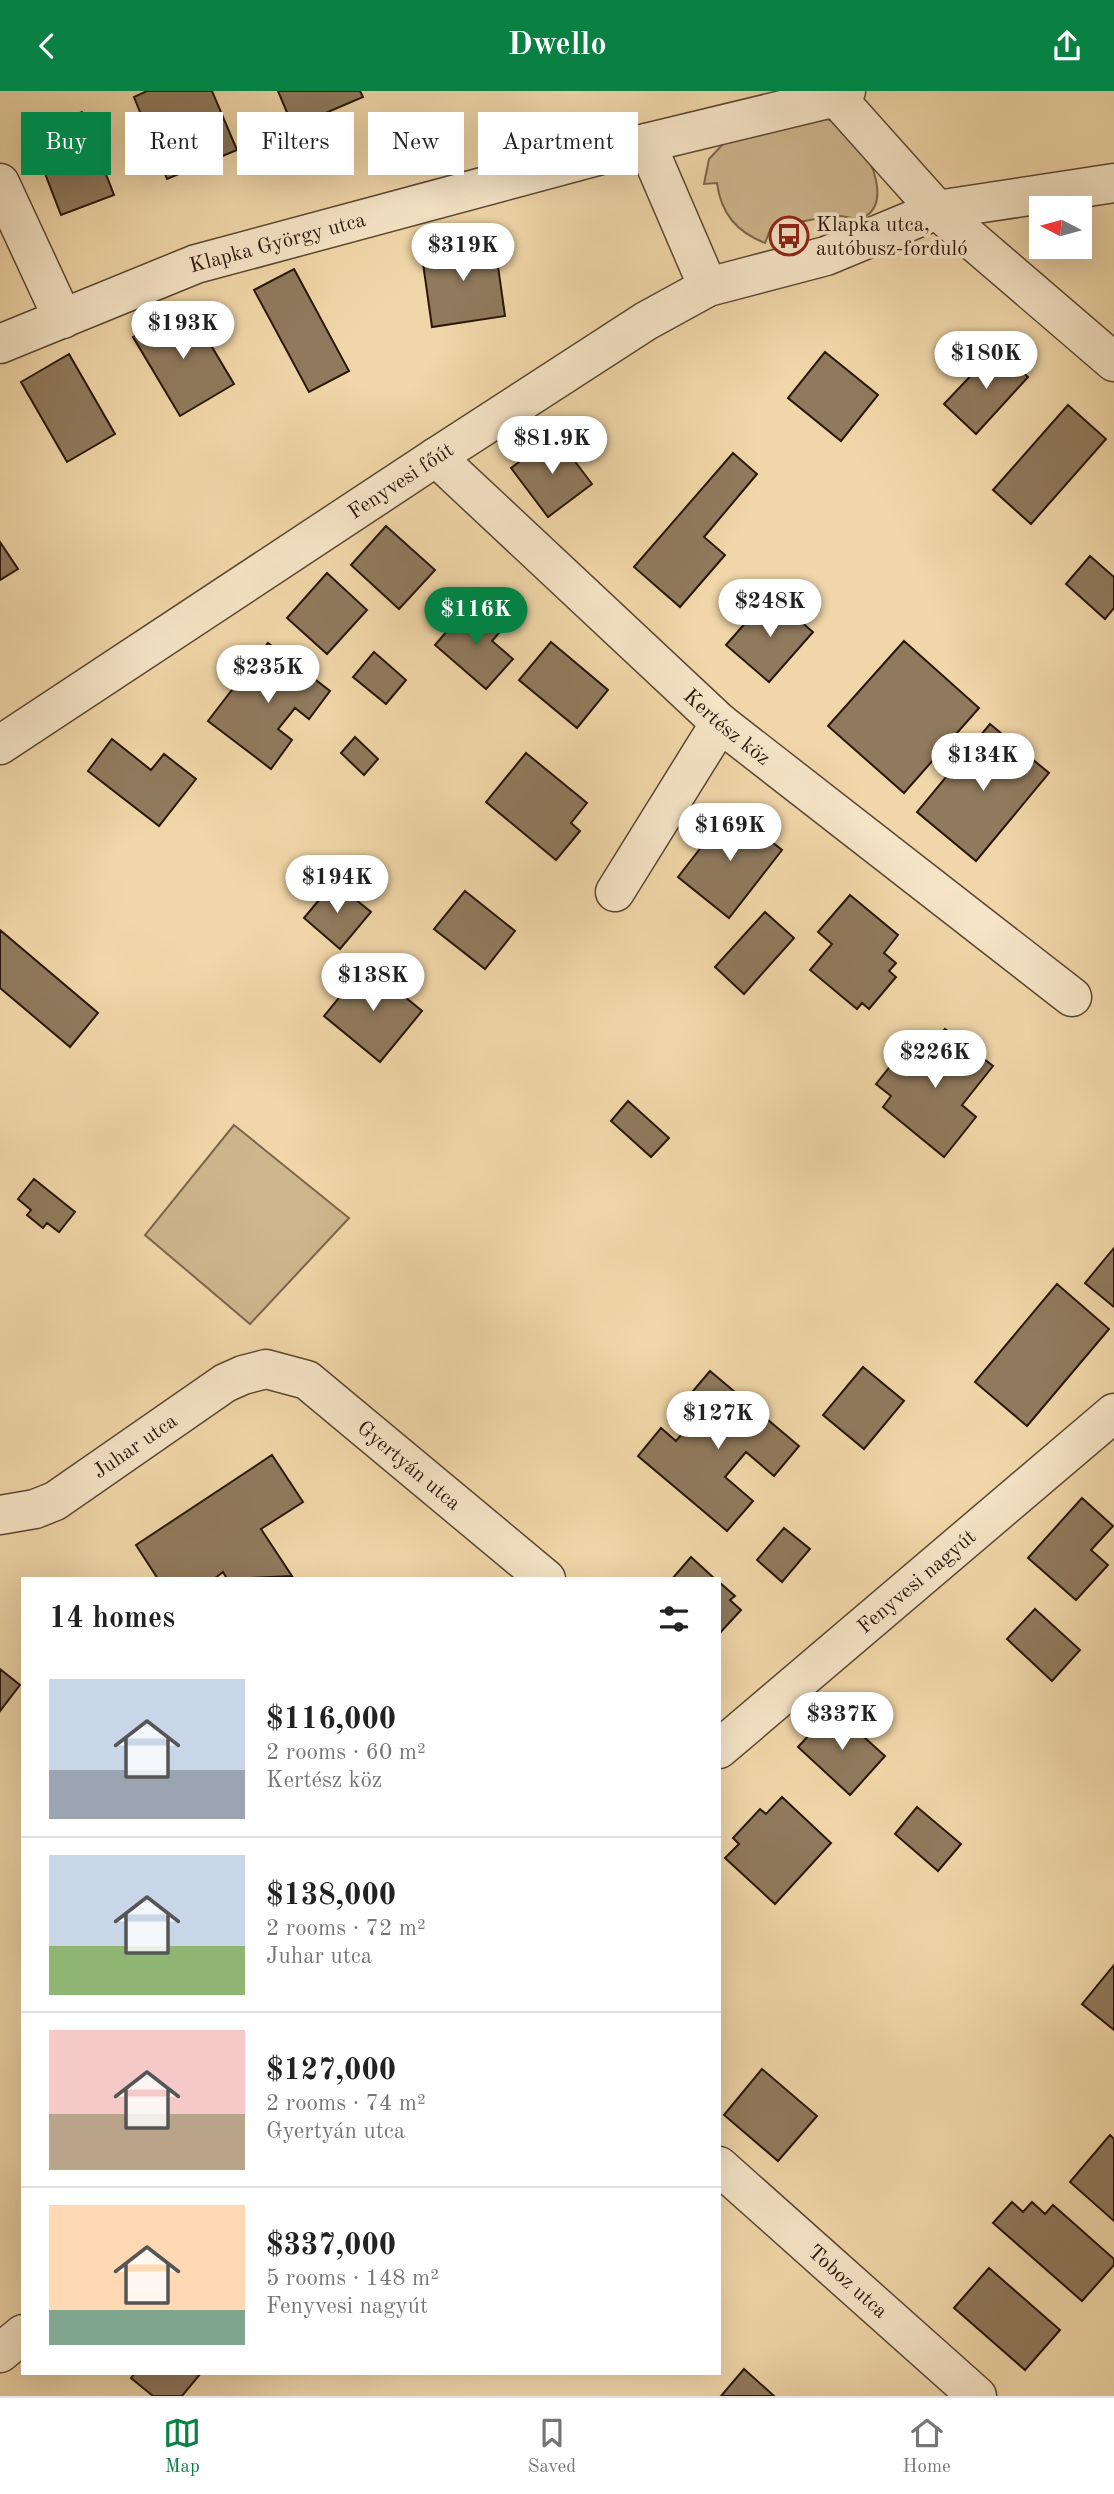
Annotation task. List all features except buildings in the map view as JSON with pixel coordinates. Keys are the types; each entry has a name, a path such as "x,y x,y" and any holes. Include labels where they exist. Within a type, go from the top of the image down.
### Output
{"street":[{"name":"Klapka György utca","path":"0,344 196,264 646,143 841,94 937,210 1114,362"},
{"path":"646,143 708,287"},
{"path":"0,183 63,320"},
{"name":"Fenyvesi főút","path":"0,745 646,321 708,287 826,256 937,210 1114,183"},
{"name":"Kertész köz","path":"436,457 720,723 1072,997"},
{"path":"615,892 720,723"},
{"name":"Juhar utca","path":"0,1515 35,1509 55,1501 225,1384 243,1375 266,1369"},
{"name":"Gyertyán utca","path":"266,1369 307,1380 544,1577"},
{"name":"Fenyvesi nagyút","path":"725,1735 1114,1413"},
{"name":"Toboz utca","path":"721,2168 977,2396"},
{"path":"0,2353 21,2336"}],"shaded area":[{"path":"819,117 846,130 864,150 876,180 873,210 860,218 832,216 771,228 765,243 755,239 732,221 722,204 717,183 704,184 709,159 724,143"},
{"path":"234,1125 349,1218 250,1324 145,1235"}],"place":[{"name":"Klapka utca, autóbusz-forduló","path":"789,236"}]}
